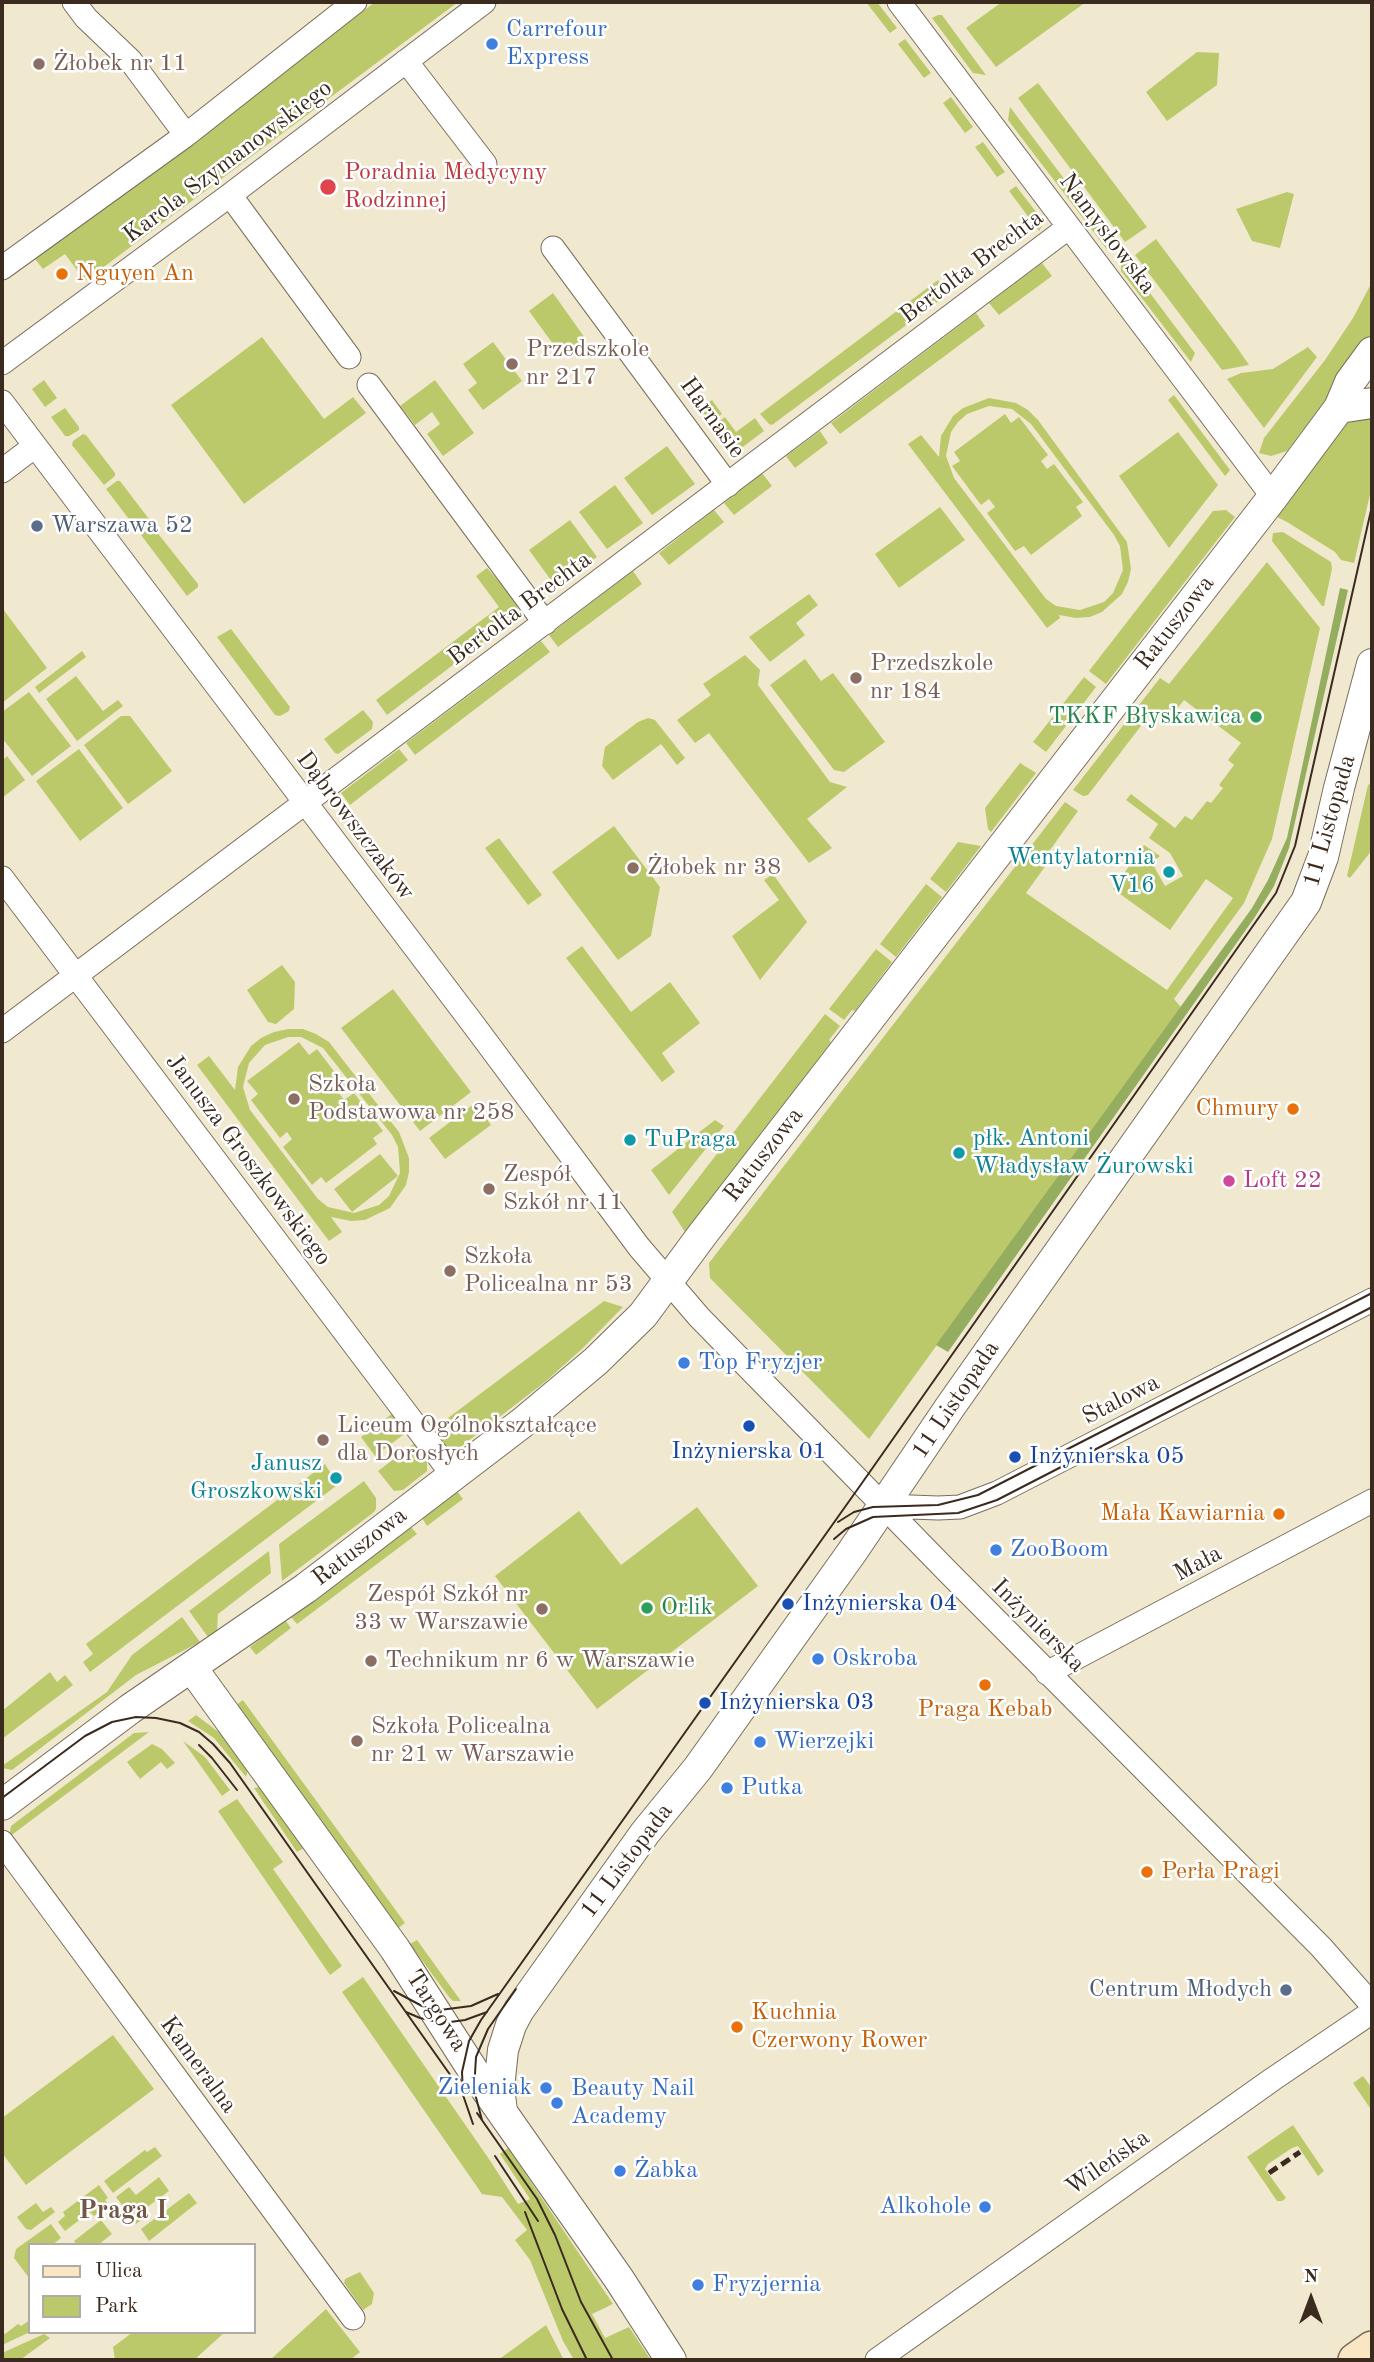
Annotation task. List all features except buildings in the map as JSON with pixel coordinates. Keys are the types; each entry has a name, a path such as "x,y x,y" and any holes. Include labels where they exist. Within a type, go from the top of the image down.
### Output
{"main road":[{"path":"1355,2360 1372,2348"}],"street":[{"path":"74,2 86,18 130,60 186,135"},
{"name":"Karola Szymanowskiego","path":"2,268 186,135 355,2"},
{"name":"Karola Szymanowskiego","path":"2,363 230,195 484,2"},
{"name":"Namysłowska","path":"899,2 1273,497"},
{"path":"407,61 485,164"},
{"path":"230,195 349,357"},
{"name":"Bertolta Brechta","path":"2,1031 1069,227"},
{"name":"Harnasie","path":"553,248 728,485"},
{"name":"Ratuszowa","path":"5,1796 306,1588 522,1423 596,1361 643,1315 1273,497 1339,408 1350,382 1372,352"},
{"path":"369,385 545,623"},
{"name":"Dąbrowszczaków","path":"2,402 639,1247 668,1281"},
{"path":"1339,408 1372,404"},
{"path":"2,471 35,446"},
{"name":"11 Listopada","path":"502,2111 499,2088 503,2050 510,2025 519,2010 645,1833 698,1768 1306,902 1323,857 1339,788 1368,694 1372,664"},
{"name":"Janusza Groszkowskiego","path":"2,878 452,1474"},
{"name":"Inżynierska","path":"668,1281 699,1317 1047,1673 1321,1947 1372,2006"},
{"name":"Stalowa","path":"884,1506 960,1507 997,1493 1372,1300"},
{"name":"Mała","path":"1047,1673 1372,1502"},
{"name":"Targowa","path":"192,1668 395,1948 671,2360"},
{"name":"Kameralna","path":"2,1842 353,2318"},
{"name":"Wileńska","path":"877,2360 1372,2012"}],"green space":[{"path":"375,2 458,2 85,281 65,254 43,269 35,259"},
{"path":"866,2 877,2 897,28 890,33"},
{"path":"1002,2 1086,2 996,67 966,28"},
{"path":"942,15 986,75 973,73 932,18"},
{"path":"905,39 931,73 924,78 898,44"},
{"path":"1197,52 1219,53 1217,85 1167,121 1146,92"},
{"path":"1038,83 1147,227 1125,242 1018,98"},
{"path":"951,97 973,127 965,133 943,103"},
{"path":"1010,107 1117,249 1108,251 1008,120"},
{"path":"983,142 1005,172 997,177 975,147"},
{"path":"1016,186 1040,217 1042,226 1039,231 1009,191"},
{"path":"1287,192 1294,194 1280,248 1252,241 1236,209"},
{"path":"1156,239 1249,365 1222,370 1135,255"},
{"path":"1126,261 1195,353 1191,362 1121,271 1121,265"},
{"path":"1042,263 1052,276 999,315 989,303"},
{"path":"938,280 943,288 940,300 772,425 760,414"},
{"path":"1372,282 1372,338 1287,451 1271,456 1259,453 1264,438 1325,360 1353,318"},
{"path":"553,293 585,338 561,355 529,311"},
{"path":"976,313 985,326 840,434 831,423"},
{"path":"262,337 324,419 353,397 366,413 244,504 171,405"},
{"path":"493,342 522,381 483,410 468,390 477,383 463,364"},
{"path":"1308,347 1317,357 1264,428 1227,379 1241,373 1273,369"},
{"path":"44,380 57,398 45,407 32,389"},
{"path":"435,380 474,433 443,456 427,434 440,424 432,412 415,425 400,406"},
{"path":"1174,395 1230,470 1225,476 1168,400"},
{"path":"989,398 1016,403 1028,410 1127,542 1131,569 1128,582 1122,594 1102,612 1090,617 1076,618 1059,615 1060,618 1047,628 908,444 921,435 939,457 941,436 953,416 963,408","holes":["989,406 1012,409 1031,424 1120,546 1123,570 1113,593 1104,602 1080,610 1056,606 1046,599 954,478 946,456 951,432 958,422 967,414"]},
{"path":"712,400 722,414 708,425 697,410"},
{"path":"65,408 79,427 79,430 69,436 65,436 51,417"},
{"path":"1372,412 1372,486 1354,563 1341,560 1335,552 1275,516 1351,418"},
{"path":"1005,414 1011,423 1019,417 1048,455 1041,461 1047,469 1054,464 1083,502 1076,507 1082,516 1031,555 1024,546 1015,551 987,513 995,507 989,499 981,505 952,466 960,461 954,452"},
{"path":"725,417 736,432 755,418 764,431 740,449 724,447 710,428"},
{"path":"820,431 828,443 795,468 786,456"},
{"path":"1178,432 1218,485 1169,548 1119,476"},
{"path":"83,434 115,473 104,485 72,445 73,441"},
{"path":"667,446 695,484 652,515 624,478"},
{"path":"762,473 772,486 734,515 724,503"},
{"path":"120,481 149,519 150,523 138,531 106,489"},
{"path":"615,485 643,523 607,549 579,512"},
{"path":"940,507 965,540 899,588 875,554"},
{"path":"714,510 724,522 669,565 659,553"},
{"path":"1226,510 1235,517 1106,684 1089,671 1213,511"},
{"path":"570,520 597,557 556,587 529,550"},
{"path":"152,526 198,584 187,596 141,535"},
{"path":"1283,532 1331,562 1324,606 1272,541 1273,533"},
{"path":"1267,562 1320,628 1272,839 1244,903 1174,999 1181,1007 869,1439 710,1278 709,1263 1065,802 1078,811 1045,857 1049,861 1026,893 1167,990 1233,898 1206,879 1170,930 1113,889 1144,845 1160,856 1152,863 1165,886 1183,876 1170,853 1149,838 1158,824 1126,800 1131,794 1175,828 1185,816 1192,820 1207,801 1211,803 1223,788 1219,785 1234,765 1228,760 1241,743 1184,700 1168,720 1154,709 1088,795 1083,796 1073,790 1160,678 1169,684"},
{"path":"487,568 516,601 519,615 387,715 376,700 499,607 476,576"},
{"path":"633,571 642,584 558,647 549,635"},
{"path":"1340,588 1348,590 1289,848 1274,886 1255,917 948,1352 936,1345 1252,908 1268,880 1287,838"},
{"path":"809,594 818,605 796,623 805,635 770,662 749,637"},
{"path":"3,609 47,668 2,703 2,611"},
{"path":"231,629 290,707 289,711 280,716 275,715 217,637"},
{"path":"541,641 550,652 415,755 406,743"},
{"path":"82,651 86,657 39,693 35,687"},
{"path":"745,655 760,670 758,685 830,782 847,787 807,819 832,848 809,863 709,733 695,743 677,720 711,695 703,684"},
{"path":"805,659 821,681 833,673 885,742 844,772 834,770 770,685"},
{"path":"76,676 103,711 118,700 123,706 77,741 46,699"},
{"path":"1084,677 1096,687 1046,752 1033,742"},
{"path":"29,692 71,746 32,776 2,738 2,712"},
{"path":"363,710 373,722 372,729 338,754 335,753 324,739"},
{"path":"121,716 130,716 172,771 128,804 84,745"},
{"path":"648,718 655,720 685,758 677,765 661,744 613,780 602,766 605,747 638,722"},
{"path":"79,749 123,808 80,841 36,781"},
{"path":"399,749 408,760 350,805 341,793"},
{"path":"7,756 25,780 2,798 2,761"},
{"path":"1020,763 1036,773 991,832 988,829 985,808"},
{"path":"1372,783 1372,850 1350,878 1347,876 1368,785"},
{"path":"614,826 660,887 651,936 618,960 552,872"},
{"path":"499,838 542,895 528,905 485,848"},
{"path":"958,842 981,846 946,892 930,879"},
{"path":"773,874 807,922 760,980 732,936 779,900 764,880"},
{"path":"926,884 942,897 896,957 880,944"},
{"path":"582,946 631,1012 670,982 700,1023 662,1053 675,1072 662,1082 566,958"},
{"path":"876,949 892,962 855,1011 852,1010 844,1020 829,1009"},
{"path":"282,965 295,982 294,1009 276,1024 268,1022 247,990"},
{"path":"393,989 471,1092 420,1131 341,1028"},
{"path":"825,1014 840,1026 829,1040 831,1042 685,1232 672,1212"},
{"path":"303,1029 329,1042 399,1132 409,1158 406,1185 390,1208 365,1220 351,1221 331,1217 342,1232 329,1241 197,1065 209,1056 235,1090 238,1067 251,1046 274,1032","holes":["288,1037 301,1037 323,1048 392,1135 398,1147 400,1173 389,1196 379,1205 354,1213 328,1207 318,1199 250,1110 243,1087 249,1063 265,1045"]},
{"path":"299,1042 309,1055 317,1049 346,1087 339,1093 344,1100 354,1093 383,1131 373,1138 377,1144 326,1183 321,1177 312,1185 283,1147 292,1139 287,1132 280,1138 251,1100 258,1094 247,1081"},
{"path":"475,1103 491,1125 445,1159 429,1138"},
{"path":"715,1120 724,1126 669,1195 651,1170"},
{"path":"380,1154 398,1176 352,1212 334,1189"},
{"path":"604,1301 623,1307 545,1382 459,1448 447,1447 442,1443 432,1430"},
{"path":"393,1413 407,1432 375,1456 361,1437"},
{"path":"415,1443 427,1461 427,1471 403,1490 394,1491 378,1471"},
{"path":"325,1464 336,1486 90,1672 83,1662 93,1654 86,1644"},
{"path":"364,1481 376,1498 376,1509 373,1513 282,1581 279,1544"},
{"path":"457,1491 463,1499 427,1526 422,1518"},
{"name":"Orlik","path":"697,1507 758,1586 597,1709 495,1576 579,1511 621,1565"},
{"path":"410,1526 417,1534 297,1624 290,1616"},
{"path":"269,1551 271,1573 218,1614 217,1631 208,1637 189,1611"},
{"path":"182,1617 200,1642 136,1675 12,1770 2,1768 107,1692 132,1655"},
{"path":"285,1620 291,1628 256,1655 250,1647"},
{"path":"50,1672 57,1682 65,1675 73,1685 2,1739 2,1711"},
{"path":"243,1700 405,1923 398,1928 238,1709 236,1705"},
{"path":"196,1715 220,1733 248,1770 246,1777 214,1738 188,1721"},
{"path":"149,1732 9,1837 11,1826 134,1733"},
{"path":"183,1741 205,1757 230,1790 222,1796"},
{"path":"152,1744 162,1749 175,1763 167,1769 161,1762 140,1779 127,1762"},
{"path":"260,1787 306,1847 297,1852 254,1788"},
{"path":"237,1799 283,1862 273,1869 342,1966 330,1975 218,1811"},
{"path":"417,1940 461,2001 453,2001 449,1997 410,1944"},
{"path":"363,1977 518,2204 530,2199 500,2154 508,2148 613,2304 592,2314 605,2338 629,2327 651,2360 574,2360 563,2341 530,2260 515,2240 527,2230 502,2197 482,2194 342,1992"},
{"path":"113,2035 154,2089 26,2185 2,2153 2,2118"},
{"path":"1363,2076 1372,2088 1372,2111 1353,2083"},
{"path":"1293,2125 1324,2171 1318,2176 1298,2146 1292,2148 1268,2164 1265,2169 1286,2198 1277,2201 1247,2157"},
{"path":"155,2147 162,2156 113,2193 104,2181 145,2150 147,2152"},
{"path":"159,2177 169,2191 146,2208 150,2214 136,2224 116,2197 129,2187 136,2195"},
{"path":"99,2185 108,2198 105,2200 109,2205 94,2216 90,2212 65,2231 58,2222 65,2216 63,2212"},
{"path":"189,2193 197,2203 149,2241 141,2229"},
{"path":"36,2203 43,2212 51,2207 55,2212 31,2230 26,2229 17,2217"},
{"path":"101,2220 112,2234 101,2243 74,2241"},
{"path":"51,2224 61,2238 55,2243 28,2243 28,2276 14,2258 16,2249"},
{"path":"360,2272 374,2293 372,2304 363,2310 344,2283 345,2279"},
{"path":"326,2309 360,2352 350,2360 270,2360"},
{"path":"28,2321 28,2333 2,2345 2,2331 5,2334 18,2324 21,2326"},
{"path":"546,2325 564,2360 498,2360"},
{"path":"44,2334 50,2338 20,2360 2,2360 2,2353"},
{"path":"130,2334 223,2334 194,2360 115,2360 113,2347"}],"tram line":[{"path":"473,2124 463,2095 462,2072 469,2041 481,2020 1276,893 1295,846 1372,506"},
{"path":"838,1522 854,1512 873,1507 938,1505 978,1495 1372,1293"},
{"path":"834,1539 846,1529 873,1517 958,1513 997,1500 1372,1307"},
{"path":"2,1798 85,1736 112,1722 136,1717 156,1718 180,1723 199,1732 230,1763 463,2093"},
{"path":"199,1745 237,1790"},
{"path":"482,2120 474,2090 476,2057 488,2029 516,1989"},
{"path":"394,1991 422,2006 440,2010 471,2006 498,1994"},
{"path":"406,2012 443,2023 465,2020 487,2012"},
{"path":"477,2113 537,2199 555,2235 581,2302 613,2360"},
{"path":"495,2156 538,2221"},
{"path":"525,2212 562,2309 587,2360"}],"railway":[{"path":"1269,2173 1300,2152"}],"place":[{"name":"Carrefour Express","path":"492,44"},
{"name":"Żłobek nr 11","path":"39,64"},
{"name":"Poradnia Medycyny Rodzinnej","path":"328,187"},
{"name":"Nguyen An","path":"62,274"},
{"name":"Przedszkole nr 217","path":"512,364"},
{"name":"Warszawa 52","path":"37,526"},
{"name":"Przedszkole nr 184","path":"856,678"},
{"name":"TKKF Błyskawica","path":"1256,717"},
{"name":"Żłobek nr 38","path":"633,868"},
{"name":"Wentylatornia V16","path":"1169,872"},
{"name":"Szkoła Podstawowa nr 258","path":"294,1099"},
{"name":"Chmury","path":"1293,1109"},
{"name":"TuPraga","path":"630,1140"},
{"name":"płk. Antoni Władysław Żurowski","path":"959,1153"},
{"name":"Loft 22","path":"1229,1181"},
{"name":"Zespół Szkół nr 11","path":"489,1189"},
{"name":"Szkoła Policealna nr 53","path":"450,1271"},
{"name":"Top Fryzjer","path":"684,1363"},
{"name":"Inżynierska 01","path":"749,1426"},
{"name":"Liceum Ogólnokształcące dla Dorosłych","path":"323,1440"},
{"name":"Inżynierska 05","path":"1015,1457"},
{"name":"Janusz Groszkowski","path":"336,1478"},
{"name":"Mała Kawiarnia","path":"1279,1514"},
{"name":"ZooBoom","path":"996,1550"},
{"name":"Inżynierska 04","path":"788,1604"},
{"name":"Orlik","path":"647,1608"},
{"name":"Zespół Szkół nr 33 w Warszawie","path":"542,1609"},
{"name":"Oskroba","path":"818,1659"},
{"name":"Technikum nr 6 w Warszawie","path":"371,1661"},
{"name":"Praga Kebab","path":"985,1685"},
{"name":"Inżynierska 03","path":"705,1703"},
{"name":"Szkoła Policealna nr 21 w Warszawie","path":"357,1741"},
{"name":"Wierzejki","path":"760,1742"},
{"name":"Putka","path":"727,1788"},
{"name":"Perła Pragi","path":"1147,1872"},
{"name":"Centrum Młodych","path":"1286,1990"},
{"name":"Kuchnia Czerwony Rower","path":"737,2027"},
{"name":"Zieleniak","path":"546,2088"},
{"name":"Beauty Nail Academy","path":"557,2103"},
{"name":"Żabka","path":"620,2171"},
{"name":"Alkohole","path":"985,2207"},
{"name":"Fryzjernia","path":"698,2285"}],"district":[{"name":"Praga I","path":"123,2211"}]}
